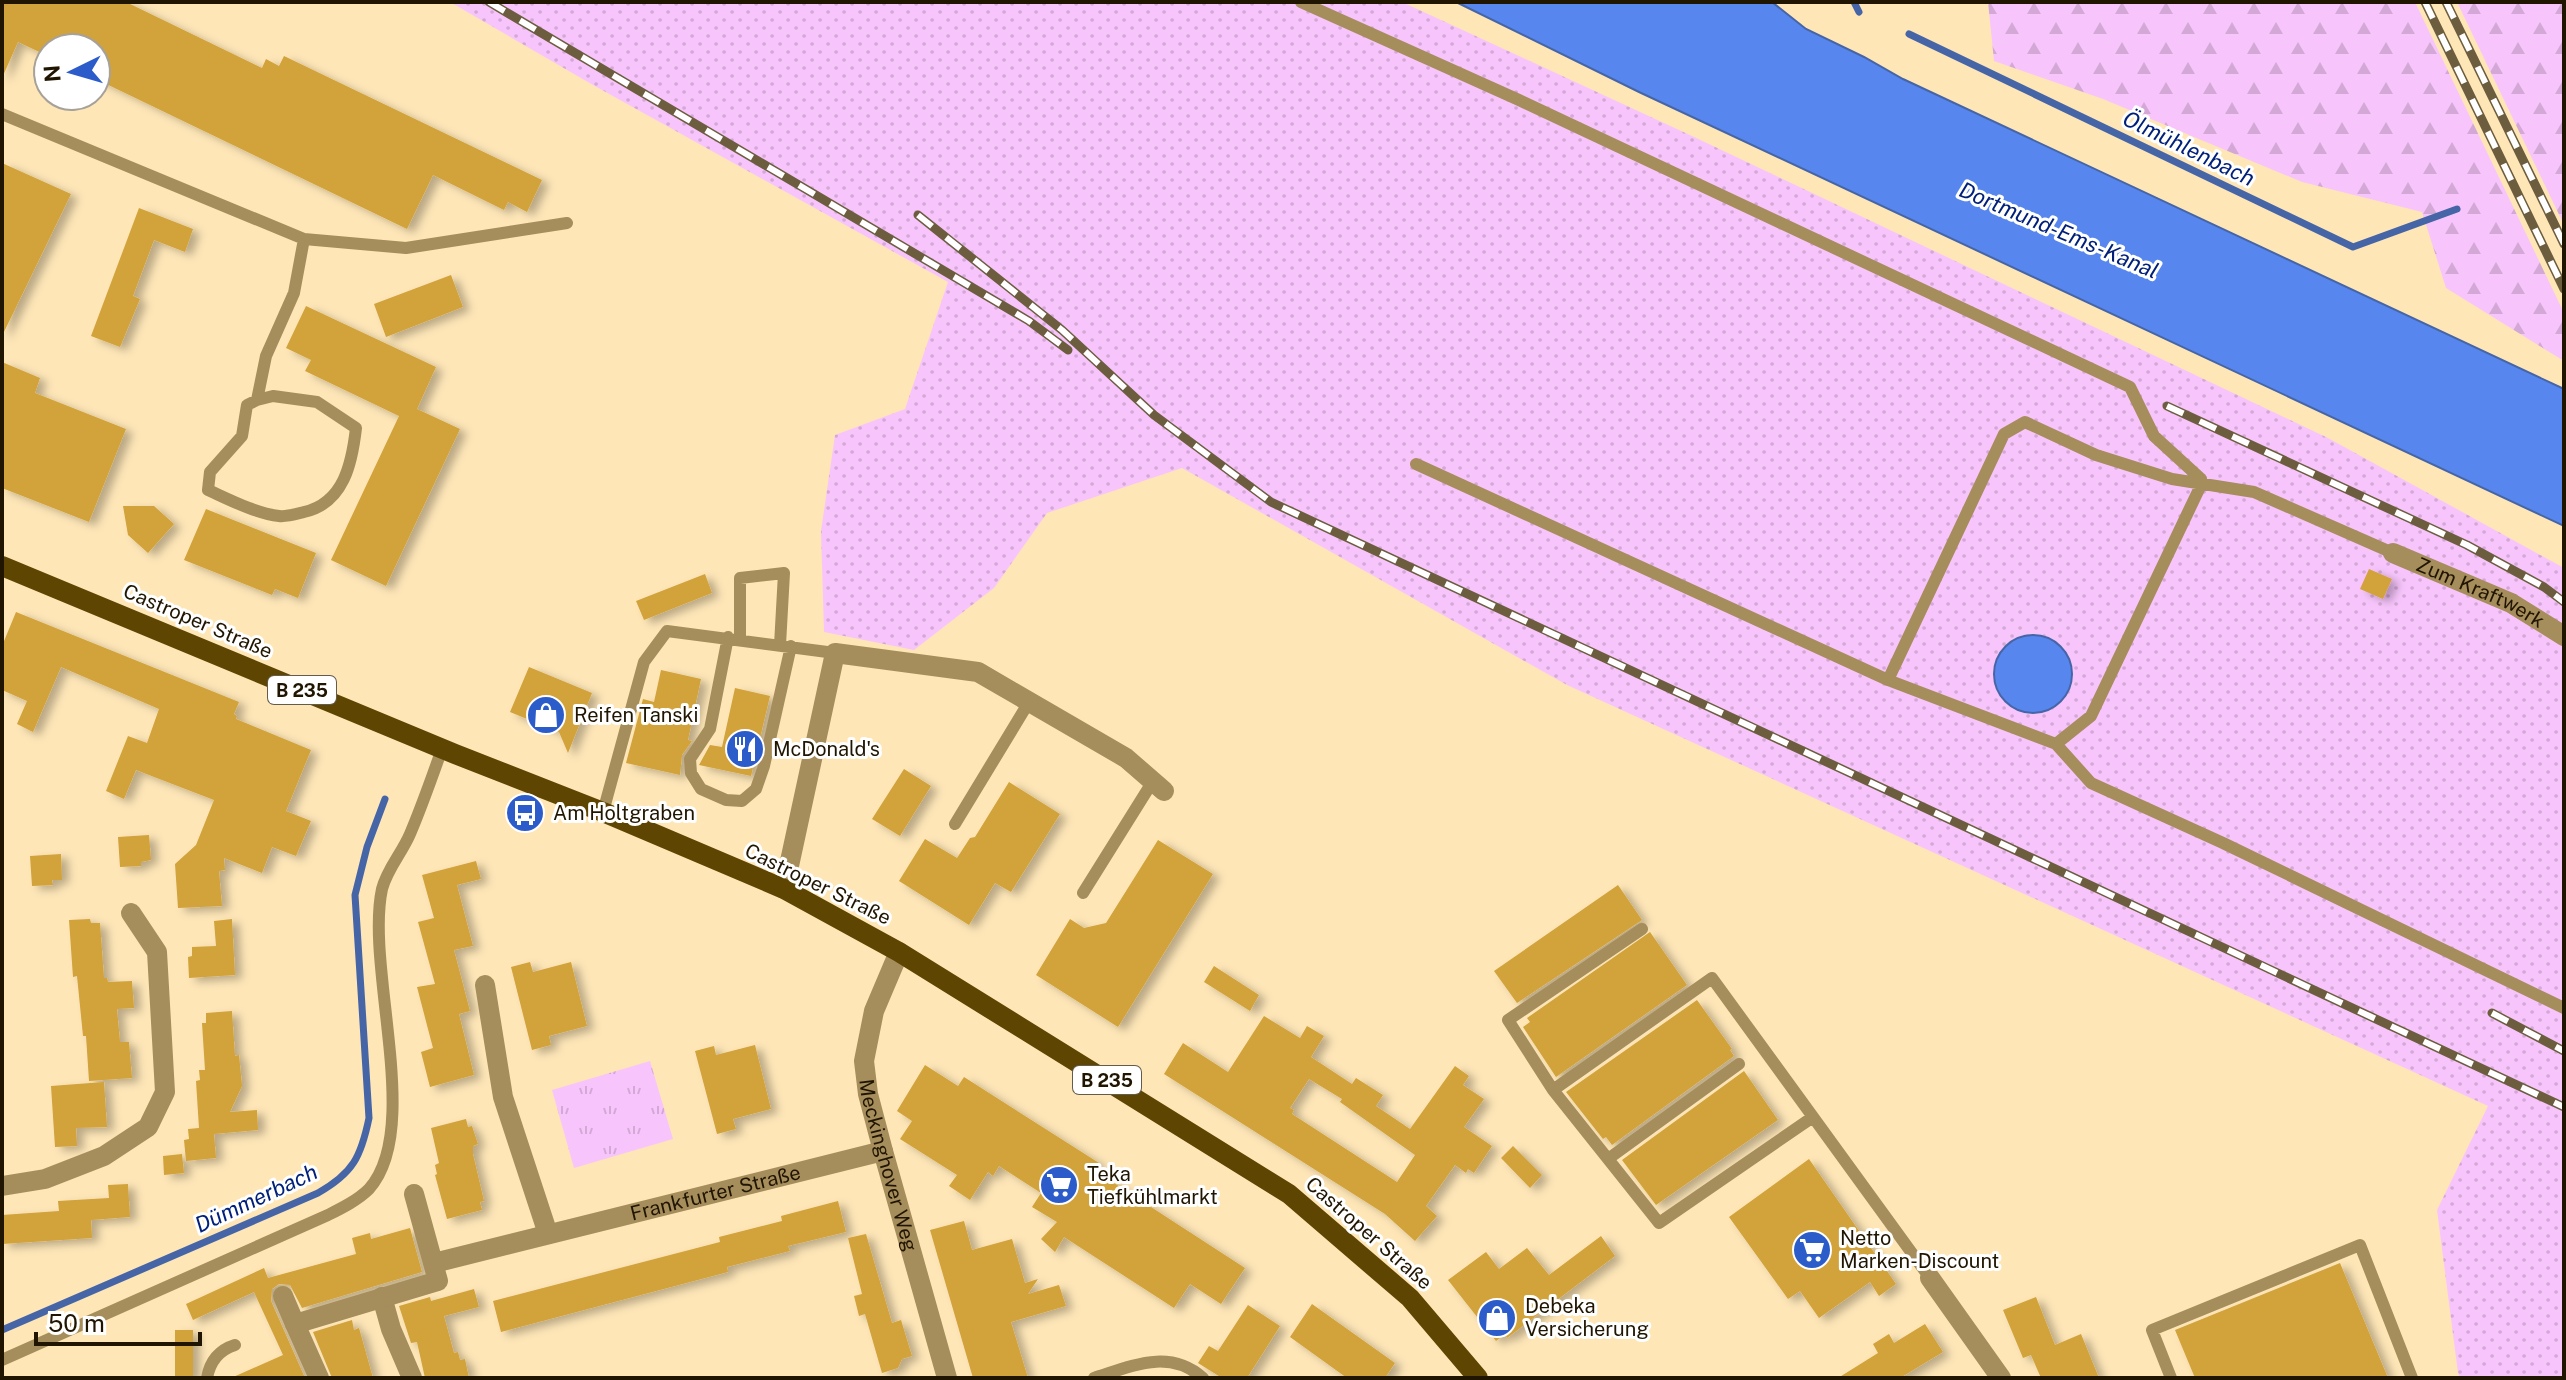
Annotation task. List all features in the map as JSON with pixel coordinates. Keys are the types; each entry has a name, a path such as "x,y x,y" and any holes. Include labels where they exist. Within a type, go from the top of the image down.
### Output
{"main road":[{"name":"Castroper Straße","path":"2,566 784,889 899,952 1289,1194 1410,1298 1478,1378"}],"street":[{"name":"Zum Kraftwerk","path":"2393,553 2511,603 2564,636"},
{"path":"784,889 835,653 978,672 1126,758 1158,786"},
{"path":"2,1186 45,1179 104,1156 148,1127 165,1092 157,952 131,913"},
{"name":"Meckinghover Weg","path":"899,952 874,1011 864,1061 868,1094 947,1378"},
{"path":"485,985 503,1097 548,1234"},
{"name":"Frankfurter Straße","path":"434,1263 883,1151"},
{"path":"295,1324 438,1281 414,1194"},
{"path":"1930,1278 2001,1378"},
{"path":"283,1296 319,1378"},
{"path":"382,1297 391,1329 412,1378"}],"lane":[{"path":"1301,2 1519,100 2130,387 2154,436 2201,479 2201,485 2091,716 2056,744"},
{"path":"2,114 304,239 406,248 567,223"},
{"path":"257,400 266,356 294,293 304,239"},
{"path":"273,396 317,402 356,428 352,459 342,488 314,510 281,517 208,490 210,472 242,436 247,405 257,400 273,396"},
{"path":"1888,680 2004,434 2025,422 2096,455 2172,479 2254,492 2393,553"},
{"path":"1416,464 1888,680 2056,744 2091,783 2223,843 2564,1008"},
{"path":"784,573 785,646 764,766 756,789 742,801 726,800 701,789 691,773 690,759 710,729 734,638 740,578 784,573"},
{"path":"603,812 644,662 667,631 835,653"},
{"path":"955,824 1029,702"},
{"path":"2,1360 328,1215 368,1189 379,1174 387,1153 391,1126 389,1046 378,919 383,886 408,838 442,749"},
{"path":"1083,893 1158,786"},
{"path":"1642,929 1508,1020 1553,1090 1659,1223 1813,1117"},
{"path":"1553,1090 1712,978 1930,1278"},
{"path":"1608,1159 1739,1064"},
{"path":"2171,1378 2152,1330 2360,1245 2412,1378"},
{"path":"207,1378 214,1357 235,1345"},
{"path":"1094,1378 1166,1361 1182,1363 1203,1378"}],"green space":[{"path":"450,2 1402,2 2328,438 2564,568 2564,1378 2460,1378 2458,1373 2437,1210 2488,1106 1567,685 1182,468 1047,513 994,588 914,650 824,632 821,531 835,435 905,409 948,282"},
{"path":"1988,2 2415,2 2564,313 2564,361 2446,288 2422,212 2302,182 2103,99 1994,61"},
{"path":"2457,2 2564,2 2564,225"},
{"path":"650,1061 673,1139 574,1168 552,1090"}],"water":[{"name":"Dortmund-Ems-Kanal","path":"1456,2 1772,2 1806,29 1903,79 2564,389 2564,526 1639,92"},
{"path":"2033,635 2048,638 2065,652 2072,674 2069,689 2055,706 2033,713 2018,710 2001,696 1994,674 1997,659 2011,642"}],"building":[{"path":"2,2 126,2 262,68 266,59 279,66 284,56 542,180 527,212 508,202 504,210 433,175 407,229 112,87 112,32 32,32 32,49 18,42 2,78"},
{"path":"2,163 71,194 2,336"},
{"path":"139,208 193,229 185,252 154,240 133,296 140,299 120,347 91,336"},
{"path":"451,275 463,307 386,337 374,304"},
{"path":"306,306 436,367 417,409 460,429 386,586 331,560 399,416 305,371 311,360 286,348"},
{"path":"2,362 40,378 35,393 126,429 89,522 2,488"},
{"path":"123,506 154,506 174,524 148,553 128,535"},
{"path":"206,509 316,553 298,598 275,589 272,595 184,560"},
{"path":"2369,569 2392,579 2383,599 2360,589"},
{"path":"705,574 712,593 644,620 636,601"},
{"path":"16,612 239,702 234,714 236,719 311,750 286,811 311,821 296,856 272,847 262,873 224,858 225,870 219,871 222,906 178,908 175,864 196,845 214,800 136,770 124,799 106,791 128,736 147,743 159,709 61,667 33,732 17,724 27,701 2,690 2,646"},
{"path":"529,667 592,693 568,753 559,732 510,712"},
{"path":"661,670 701,679 688,740 692,741 682,755 680,775 626,763 643,699 654,702"},
{"path":"735,688 770,696 751,776 699,765 710,745 722,747"},
{"path":"904,769 931,786 900,836 872,819"},
{"path":"1009,782 1060,814 1011,892 995,883 969,925 899,881 925,839 957,858 970,838 975,837"},
{"path":"149,835 151,860 141,862 141,866 120,867 118,837"},
{"path":"1158,840 1213,874 1118,1027 1036,975 1070,919 1084,928 1106,923"},
{"path":"61,854 62,880 52,880 53,885 32,886 30,856"},
{"path":"476,861 481,879 457,885 473,946 454,950 470,1011 459,1014 474,1075 430,1087 421,1052 433,1048 417,987 435,984 418,922 434,918 422,875"},
{"path":"1618,885 1642,920 1517,1003 1494,971"},
{"path":"90,919 91,923 100,923 104,978 108,982 132,981 134,1008 117,1009 120,1042 129,1042 132,1078 89,1081 77,976 73,977 69,920"},
{"path":"232,919 235,975 189,978 188,957 192,956 192,947 216,946 214,921"},
{"path":"1650,932 1687,985 1556,1077 1523,1027 1530,1022 1527,1018"},
{"path":"530,962 533,972 571,962 587,1026 549,1036 551,1045 532,1050 511,967"},
{"path":"1214,966 1259,995 1250,1011 1204,982"},
{"path":"1697,1000 1734,1056 1612,1145 1606,1137 1603,1139 1566,1092"},
{"path":"232,1011 235,1056 239,1055 242,1086 230,1112 257,1110 258,1130 214,1134 216,1158 186,1161 184,1140 189,1139 188,1129 199,1128 196,1081 200,1080 199,1070 205,1070 202,1023 206,1023 206,1013"},
{"path":"1264,1016 1300,1038 1307,1026 1324,1036 1311,1057 1352,1084 1356,1078 1383,1095 1376,1106 1410,1129 1455,1066 1469,1076 1463,1085 1484,1099 1464,1127 1492,1146 1474,1173 1468,1169 1466,1173 1455,1165 1426,1206 1437,1216 1415,1241 1385,1214 1164,1074 1183,1043 1228,1072","holes":["1309,1079 1342,1099 1340,1102 1415,1155 1397,1182 1292,1114 1294,1110 1290,1108"]},
{"path":"755,1045 771,1109 733,1119 736,1129 717,1134 695,1051 714,1046 716,1055"},
{"path":"925,1065 958,1086 964,1077 1099,1163 1094,1170 1245,1268 1221,1304 1190,1284 1174,1308 1064,1237 1055,1252 1041,1239 1057,1222 1032,1207 1041,1193 999,1166 993,1176 988,1172 970,1200 949,1186 957,1175 900,1139 912,1121 897,1111"},
{"path":"1744,1071 1778,1120 1656,1205 1622,1160"},
{"path":"104,1082 107,1127 76,1128 77,1146 55,1147 51,1086"},
{"path":"466,1119 478,1144 473,1146 473,1154 484,1201 480,1202 482,1210 447,1219 435,1175 435,1165 439,1163 431,1128"},
{"path":"1513,1146 1542,1175 1530,1188 1501,1158"},
{"path":"182,1154 184,1173 164,1175 163,1156"},
{"name":"Netto Marken-Discount","path":"1809,1159 1896,1284 1879,1296 1870,1282 1819,1318 1800,1291 1788,1299 1729,1217"},
{"path":"128,1184 130,1217 91,1220 92,1238 2,1244 2,1215 59,1211 58,1201 109,1198 108,1185"},
{"path":"838,1201 846,1232 788,1246 790,1251 727,1267 728,1272 501,1332 493,1301 720,1242 719,1237 782,1221 781,1216"},
{"path":"964,1221 972,1250 1012,1239 1025,1283 1038,1279 1028,1294 1059,1285 1066,1306 1011,1322 1028,1378 973,1378 930,1230"},
{"path":"410,1228 422,1272 302,1308 290,1285 279,1284 272,1289 271,1301 305,1378 231,1378 283,1355 254,1292 193,1320 186,1304 264,1268 268,1278 356,1254 352,1238 370,1233 371,1239"},
{"path":"866,1234 892,1323 901,1320 912,1356 902,1359 898,1368 882,1373 865,1314 859,1316 854,1296 862,1294 848,1238"},
{"path":"1601,1236 1615,1256 1507,1338 1505,1334 1496,1341 1448,1280 1486,1252 1499,1269 1527,1248 1549,1275"},
{"path":"2340,1263 2388,1378 2195,1378 2175,1330"},
{"path":"474,1289 479,1307 444,1316 454,1353 458,1352 460,1360 465,1359 469,1378 425,1378 417,1342 411,1343 399,1306"},
{"path":"2036,1297 2055,1345 2081,1334 2099,1378 2041,1378 2031,1355 2023,1358 2003,1310"},
{"path":"1312,1304 1395,1363 1385,1378 1347,1378 1290,1337"},
{"path":"1248,1305 1280,1326 1247,1378 1222,1378 1198,1363 1209,1346 1218,1351"},
{"path":"352,1320 354,1330 359,1328 373,1378 332,1378 313,1332"},
{"path":"1925,1324 1943,1352 1900,1378 1838,1378 1878,1353 1873,1344 1889,1334 1894,1343"},
{"path":"175,1330 193,1330 193,1378 175,1378"}],"waterway":[{"name":"Ölmühlenbach","path":"1854,2 1859,12"},
{"name":"Ölmühlenbach","path":"1909,34 2353,247 2457,209"},
{"name":"Dümmerbach","path":"2,1330 318,1193 340,1178 354,1163 369,1118 355,895 367,847 385,799"}],"railway":[{"path":"489,2 1029,321 1068,350"},
{"path":"2425,2 2564,289"},
{"path":"2446,2 2564,244"},
{"path":"918,215 1062,330 1154,415 1271,502 2564,1107"},
{"path":"2167,406 2467,545 2544,587 2564,602"},
{"path":"2492,1013 2564,1051"}],"place":[{"name":"Reifen Tanski","path":"546,715"},
{"name":"McDonald's","path":"745,749"},
{"name":"Am Holtgraben","path":"525,813"},
{"name":"Teka Tiefkühlmarkt","path":"1059,1185"},
{"name":"Netto Marken-Discount","path":"1812,1250"},
{"name":"Debeka Versicherung","path":"1497,1318"}]}
